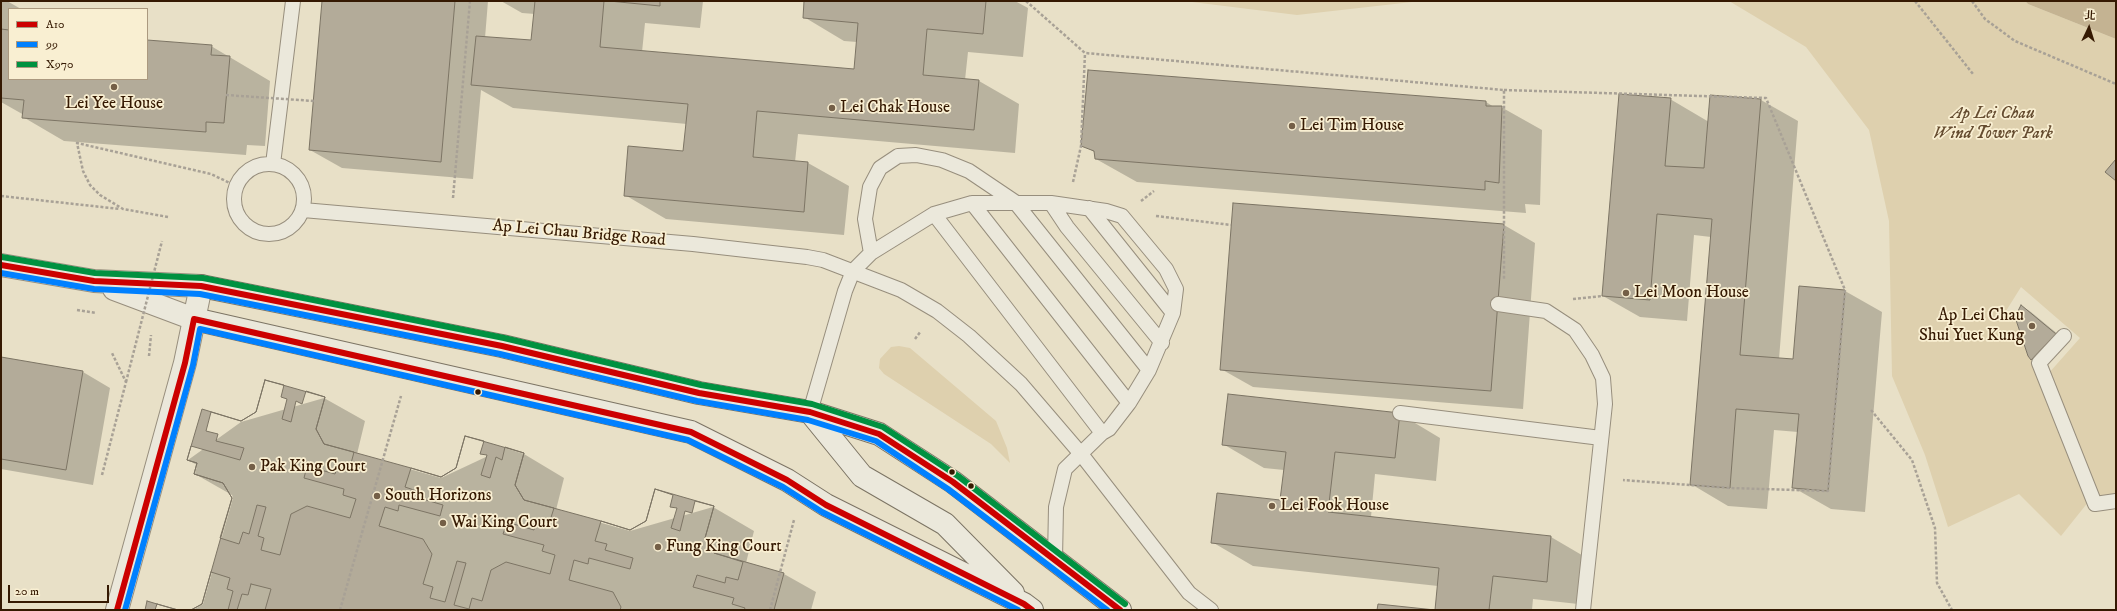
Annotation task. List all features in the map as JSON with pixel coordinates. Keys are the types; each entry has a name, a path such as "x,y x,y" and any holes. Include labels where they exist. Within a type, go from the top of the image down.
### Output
{"main road":[{"path":"1,265 94,281 202,286 502,346 699,393 810,412 880,434 953,482 1120,610"},
{"path":"94,281 194,319 691,432 787,480 833,509 1028,607"},
{"path":"117,610 185,363 202,286"},
{"path":"810,412 862,476 945,524 1028,607"}],"lane":[{"path":"273,164 293,1"},
{"path":"871,253 865,219 870,187 880,168 898,156 916,155 942,160 956,165 969,171 1015,202 1149,370"},
{"path":"273,164 283,166 292,172 299,180 303,189 304,200 303,210 298,220 290,228 279,233 268,234 257,232 247,227 235,208 234,197 236,186 242,176 251,169 261,165 273,164"},
{"path":"972,203 1129,403"},
{"path":"810,412 845,291 853,271 871,253 934,214 972,203 1050,203 1089,208 1122,216 1130,223 1166,269 1176,289 1173,313 1162,343 1149,370 1129,403 1109,429 1102,433 1065,469 1056,507 1055,559"},
{"path":"1050,203 1067,227 1162,343"},
{"path":"1089,208 1173,313"},
{"name":"Ap Lei Chau Bridge Road","path":"303,210 778,253 823,260 901,290 937,311 969,336 1021,384 1081,454 1189,593 1211,610"},
{"path":"934,214 1102,433"},
{"path":"1498,304 1546,311 1575,330 1592,355 1603,378 1605,404 1583,610"},
{"path":"2064,336 2039,362 2095,504 2116,501"},
{"path":"1400,413 1602,438"}],"path":[{"path":"450,223 470,1"},
{"path":"1026,1 1085,53 1504,90 1766,98 1845,290 1828,491 1730,488 1597,478"},
{"path":"1914,1 1973,74"},
{"path":"1972,1 1985,19 2015,41 2116,84"},
{"path":"1068,206 1081,146 1085,53"},
{"path":"1504,90 1504,281"},
{"path":"226,95 314,101"},
{"path":"123,209 100,195 90,185 83,171 77,143 211,174 236,186"},
{"path":"1,196 123,209 168,217"},
{"path":"1153,216 1231,225"},
{"path":"102,475 162,241"},
{"path":"1572,299 1602,296"},
{"path":"136,320 145,324"},
{"path":"149,356 152,338 150,330"},
{"path":"915,339 921,331"},
{"path":"112,353 126,382"},
{"path":"340,610 401,395"},
{"path":"1871,410 1912,460 1935,528 1937,583 1952,610"},
{"path":"770,610 795,515"}],"green space":[{"path":"1184,1 1421,1 1297,15"},
{"name":"Ap Lei Chau Wind Tower Park","path":"1729,1 2025,1 2028,4 2116,39 2116,495 2097,498 2048,374 2080,338 2021,287 2006,311 2015,317 2028,356 2031,360 2089,501 2061,536 2019,494 1948,527 1925,455 1892,376 1889,221 1869,130 1806,47"},
{"path":"899,346 910,348 996,421 1007,448 1010,463 991,444 884,374 879,368 880,359 891,347"}],"shaded area":[{"path":"2025,1 2116,1 2116,39 2028,4"}],"building":[{"path":"322,1 455,1 441,162 309,150"},
{"name":"Lei Chak House","path":"535,1 604,1 600,47 854,69 858,23 803,18 804,1 986,1 983,34 927,29 923,75 979,80 974,130 757,111 753,157 808,162 804,212 624,196 628,146 683,151 688,104 471,85 476,36 531,40"},
{"path":"609,1 660,1 660,6"},
{"name":"Lei Yee House","path":"1,29 8,30 8,80 148,80 148,40 212,45 211,55 230,56 224,123 206,122 206,132 22,118 24,100 1,98"},
{"name":"Lei Tim House","path":"1088,70 1486,101 1486,106 1502,106 1499,183 1485,181 1485,190 1095,159 1094,151 1081,146"},
{"name":"Lei Moon House","path":"1619,94 1671,98 1665,166 1704,168 1710,95 1761,99 1740,355 1793,359 1799,286 1845,290 1828,491 1792,488 1799,414 1736,409 1730,488 1690,485 1712,219 1657,214 1650,300 1602,296"},
{"path":"2116,159 2116,181 2105,172"},
{"path":"1233,203 1504,224 1491,391 1220,370"},
{"name":"Ap Lei Chau Shui Yuet Kung","path":"2021,305 2056,334 2031,360 2028,356 2015,317"},
{"path":"1,357 83,371 66,470 1,459"},
{"name":"Pak King Court","path":"265,380 284,385 281,397 287,399 282,419 291,422 296,401 302,404 306,391 325,397 316,429 324,444 354,452 349,471 337,468 335,474 307,466 304,478 344,489 343,495 356,499 350,518 307,506 291,514 280,555 261,550 264,538 258,536 266,507 257,505 249,534 243,532 239,544 220,538 232,498 223,483 194,474 197,463 187,460 191,446 240,460 244,448 216,441 218,434 206,431 211,412 241,421 256,412"},
{"name":"South Horizons","path":"265,380 325,397 316,429 324,444 441,477 456,468 465,436 524,453 515,485 524,500 630,530 646,521 655,489 714,506 705,538 714,553 784,573 774,610 191,610 202,604 232,498 223,483 194,474 197,463 187,460 202,409 241,421 256,412"},
{"name":"Lei Fook House","path":"1228,394 1400,413 1395,458 1335,452 1328,512 1551,536 1547,582 1493,576 1489,610 1435,610 1439,568 1211,543 1217,493 1280,500 1286,452 1222,445"},
{"name":"Wai King Court","path":"465,436 484,441 480,454 487,455 481,475 490,478 496,457 502,460 505,447 524,453 515,485 524,500 554,508 548,527 536,524 534,530 507,522 503,534 544,545 542,551 555,555 550,574 506,562 491,570 482,601 472,598 469,609 454,605 466,563 457,561 445,602 430,598 433,587 423,584 432,554 423,539 379,526 385,507 398,511 399,505 440,516 443,505 416,497 417,491 405,487 411,468 441,477 456,468"},
{"name":"Fung King Court","path":"655,489 673,495 670,507 677,508 671,528 680,531 685,511 692,513 695,501 714,506 705,538 714,553 743,562 738,580 726,577 725,583 697,575 693,587 734,598 732,604 745,608 744,610 620,610 621,607 613,592 569,580 574,560 588,564 589,558 630,569 633,558 605,550 607,544 595,541 601,521 630,530 646,521"},
{"path":"211,572 230,578 227,589 233,591 228,610 191,610 202,604"},
{"path":"251,584 271,589 265,610 237,610 242,594 248,595"},
{"path":"147,601 157,604 178,610 145,610"},
{"path":"157,604 178,610 155,610"},
{"path":"1378,604 1435,610 1377,610"}],"transit line":[{"name":"X970","path":"2,257 95,273 203,278 504,338 701,385 812,404 883,427 958,476 1125,604"},
{"name":"A10","path":"1,265 94,281 201,286 502,346 699,393 810,412 879,434 953,482 1120,610"},
{"name":"99","path":"1,273 94,289 200,294 500,354 697,401 808,420 876,441 948,489 1107,610"},
{"name":"A10","path":"117,610 185,363 194,319 691,432 787,480 826,505 1024,604 1032,610"},
{"name":"99","path":"125,610 193,365 200,329 688,440 783,487 822,512 1018,610"}],"place":[{"name":"Lei Yee House","path":"114,87"},
{"name":"Lei Chak House","path":"832,108"},
{"name":"Lei Tim House","path":"1292,126"},
{"name":"Lei Moon House","path":"1626,293"},
{"name":"Ap Lei Chau Shui Yuet Kung","path":"2032,326"},
{"name":"Pak King Court","path":"252,467"},
{"name":"South Horizons","path":"377,496"},
{"name":"Lei Fook House","path":"1272,506"},
{"name":"Wai King Court","path":"443,523"},
{"name":"Fung King Court","path":"658,547"}]}
